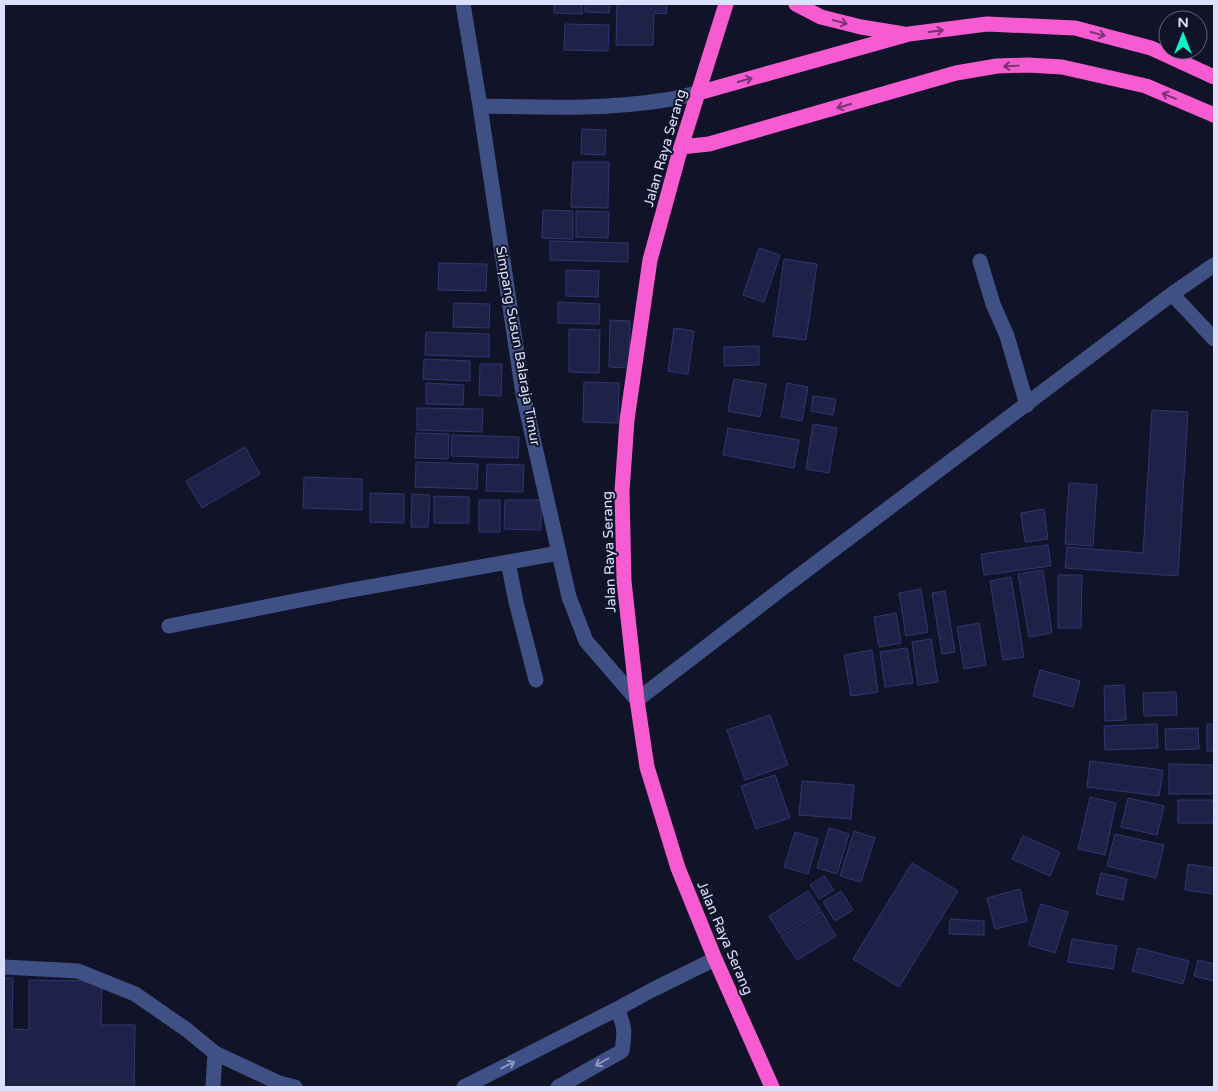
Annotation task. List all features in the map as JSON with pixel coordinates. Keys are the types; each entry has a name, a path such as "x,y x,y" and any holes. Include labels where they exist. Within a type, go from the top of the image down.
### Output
{"highway":[{"name":"Jalan Raya Serang","path":"726,4 680,147 650,260 627,420 622,490 624,581 637,700 647,767 678,868 715,959 772,1087"},
{"path":"796,4 821,17 861,27 909,34"},
{"path":"698,93 909,34 987,24 1074,28 1151,48 1214,77"},
{"path":"680,147 709,144 956,74 997,66 1062,67 1146,86 1214,116"}],"street":[{"name":"Simpang Susun Balaraja Timur","path":"463,4 524,394 569,597 586,641 637,700"},
{"path":"480,106 587,107 636,104 698,93"},
{"path":"980,261 1027,405"},
{"path":"637,700 1172,294 1214,265"},
{"path":"1172,294 1214,339"},
{"path":"169,626 346,590 559,553"},
{"path":"508,562 536,680"},
{"path":"464,1087 715,959"},
{"path":"4,966 78,971 135,994 187,1030 215,1053 279,1083 295,1087"},
{"path":"558,1087 622,1051 624,1024 617,1009"},
{"path":"214,1087 215,1053"}],"building":[{"path":"554,4 582,4 582,14 554,13"},
{"path":"585,4 610,4 609,13 585,12"},
{"path":"617,4 667,4 666,14 654,13 653,45 616,45"},
{"path":"565,24 609,25 608,51 564,50"},
{"path":"582,129 606,130 605,155 581,154"},
{"path":"573,162 609,162 608,208 571,207"},
{"path":"543,210 573,211 573,239 542,238"},
{"path":"576,211 609,212 608,238 576,237"},
{"path":"550,241 628,243 628,262 550,260"},
{"path":"759,248 780,255 764,302 743,295"},
{"path":"784,259 817,264 806,340 773,336"},
{"path":"439,263 487,264 486,291 438,290"},
{"path":"566,270 599,271 598,297 566,296"},
{"path":"558,302 600,304 599,324 558,323"},
{"path":"454,303 490,304 489,328 453,327"},
{"path":"610,320 630,321 629,368 609,367"},
{"path":"674,328 694,331 688,374 668,371"},
{"path":"569,329 600,330 599,373 569,372"},
{"path":"426,332 489,334 489,357 425,355"},
{"path":"759,346 759,365 724,366 724,347"},
{"path":"424,359 470,361 470,381 423,379"},
{"path":"480,364 502,364 501,396 479,395"},
{"path":"734,379 766,384 760,417 728,411"},
{"path":"584,382 619,383 618,423 583,422"},
{"path":"426,383 464,385 463,405 426,404"},
{"path":"787,383 808,387 802,421 781,417"},
{"path":"813,396 836,399 833,415 811,411"},
{"path":"417,408 483,409 482,432 417,430"},
{"path":"1152,410 1188,412 1178,576 1065,568 1067,547 1143,553"},
{"path":"813,424 837,428 829,473 806,469"},
{"path":"728,428 799,440 794,468 723,455"},
{"path":"416,433 449,434 448,459 415,458"},
{"path":"452,435 519,437 518,458 451,456"},
{"path":"245,447 260,474 202,508 186,481"},
{"path":"416,462 478,464 477,489 415,487"},
{"path":"487,464 524,465 523,492 486,491"},
{"path":"304,477 362,479 362,510 303,508"},
{"path":"1069,483 1097,485 1093,546 1065,544"},
{"path":"370,493 404,494 404,523 370,522"},
{"path":"412,494 430,495 428,527 411,527"},
{"path":"434,496 469,497 469,523 434,523"},
{"path":"479,500 500,500 500,532 479,532"},
{"path":"505,500 541,500 541,530 504,529"},
{"path":"1044,509 1048,539 1025,542 1021,513"},
{"path":"1048,545 1051,566 984,575 981,554"},
{"path":"1043,570 1052,633 1029,637 1018,574"},
{"path":"1058,575 1082,575 1081,628 1058,628"},
{"path":"1011,577 1024,657 1003,660 990,581"},
{"path":"921,589 928,632 906,636 899,593"},
{"path":"945,591 955,652 942,654 932,593"},
{"path":"896,613 901,643 879,647 874,617"},
{"path":"979,623 986,665 964,669 957,627"},
{"path":"931,639 938,682 918,685 912,642"},
{"path":"907,648 913,683 885,687 880,652"},
{"path":"872,650 878,692 851,696 844,655"},
{"path":"1040,670 1080,681 1073,707 1033,696"},
{"path":"1124,685 1126,720 1105,721 1104,686"},
{"path":"1176,692 1177,715 1144,716 1143,693"},
{"path":"770,715 788,765 745,780 727,730"},
{"path":"1157,724 1158,748 1105,750 1104,726"},
{"path":"1207,724 1214,724 1214,751 1207,751"},
{"path":"1198,728 1199,749 1166,750 1165,729"},
{"path":"1090,761 1163,770 1159,796 1087,787"},
{"path":"1169,764 1214,765 1214,794 1169,794"},
{"path":"775,775 790,818 756,829 741,786"},
{"path":"802,781 854,785 851,819 799,815"},
{"path":"1090,797 1116,803 1105,855 1078,849"},
{"path":"1128,798 1164,806 1157,835 1121,827"},
{"path":"1178,800 1214,800 1214,823 1178,823"},
{"path":"829,828 849,834 837,874 817,868"},
{"path":"854,831 875,838 861,882 840,876"},
{"path":"795,832 818,839 808,874 784,867"},
{"path":"1115,834 1164,845 1156,878 1107,866"},
{"path":"1023,836 1060,852 1050,876 1012,859"},
{"path":"912,863 958,891 899,987 853,959"},
{"path":"1188,864 1214,868 1214,894 1185,890"},
{"path":"1101,873 1127,879 1123,900 1096,894"},
{"path":"824,876 834,890 819,899 810,885"},
{"path":"1020,889 1027,921 995,929 987,898"},
{"path":"808,891 820,909 780,934 769,916"},
{"path":"841,891 853,910 835,921 823,902"},
{"path":"1041,904 1068,912 1055,953 1028,945"},
{"path":"821,911 836,936 797,960 781,936"},
{"path":"950,919 984,921 984,935 949,934"},
{"path":"1072,939 1117,946 1113,969 1068,962"},
{"path":"1138,948 1189,961 1183,984 1132,971"},
{"path":"1198,960 1214,964 1214,981 1194,976"},
{"path":"4,978 13,978 12,1029 29,1030 29,980 102,981 101,1025 135,1025 134,1087 4,1087"}]}
